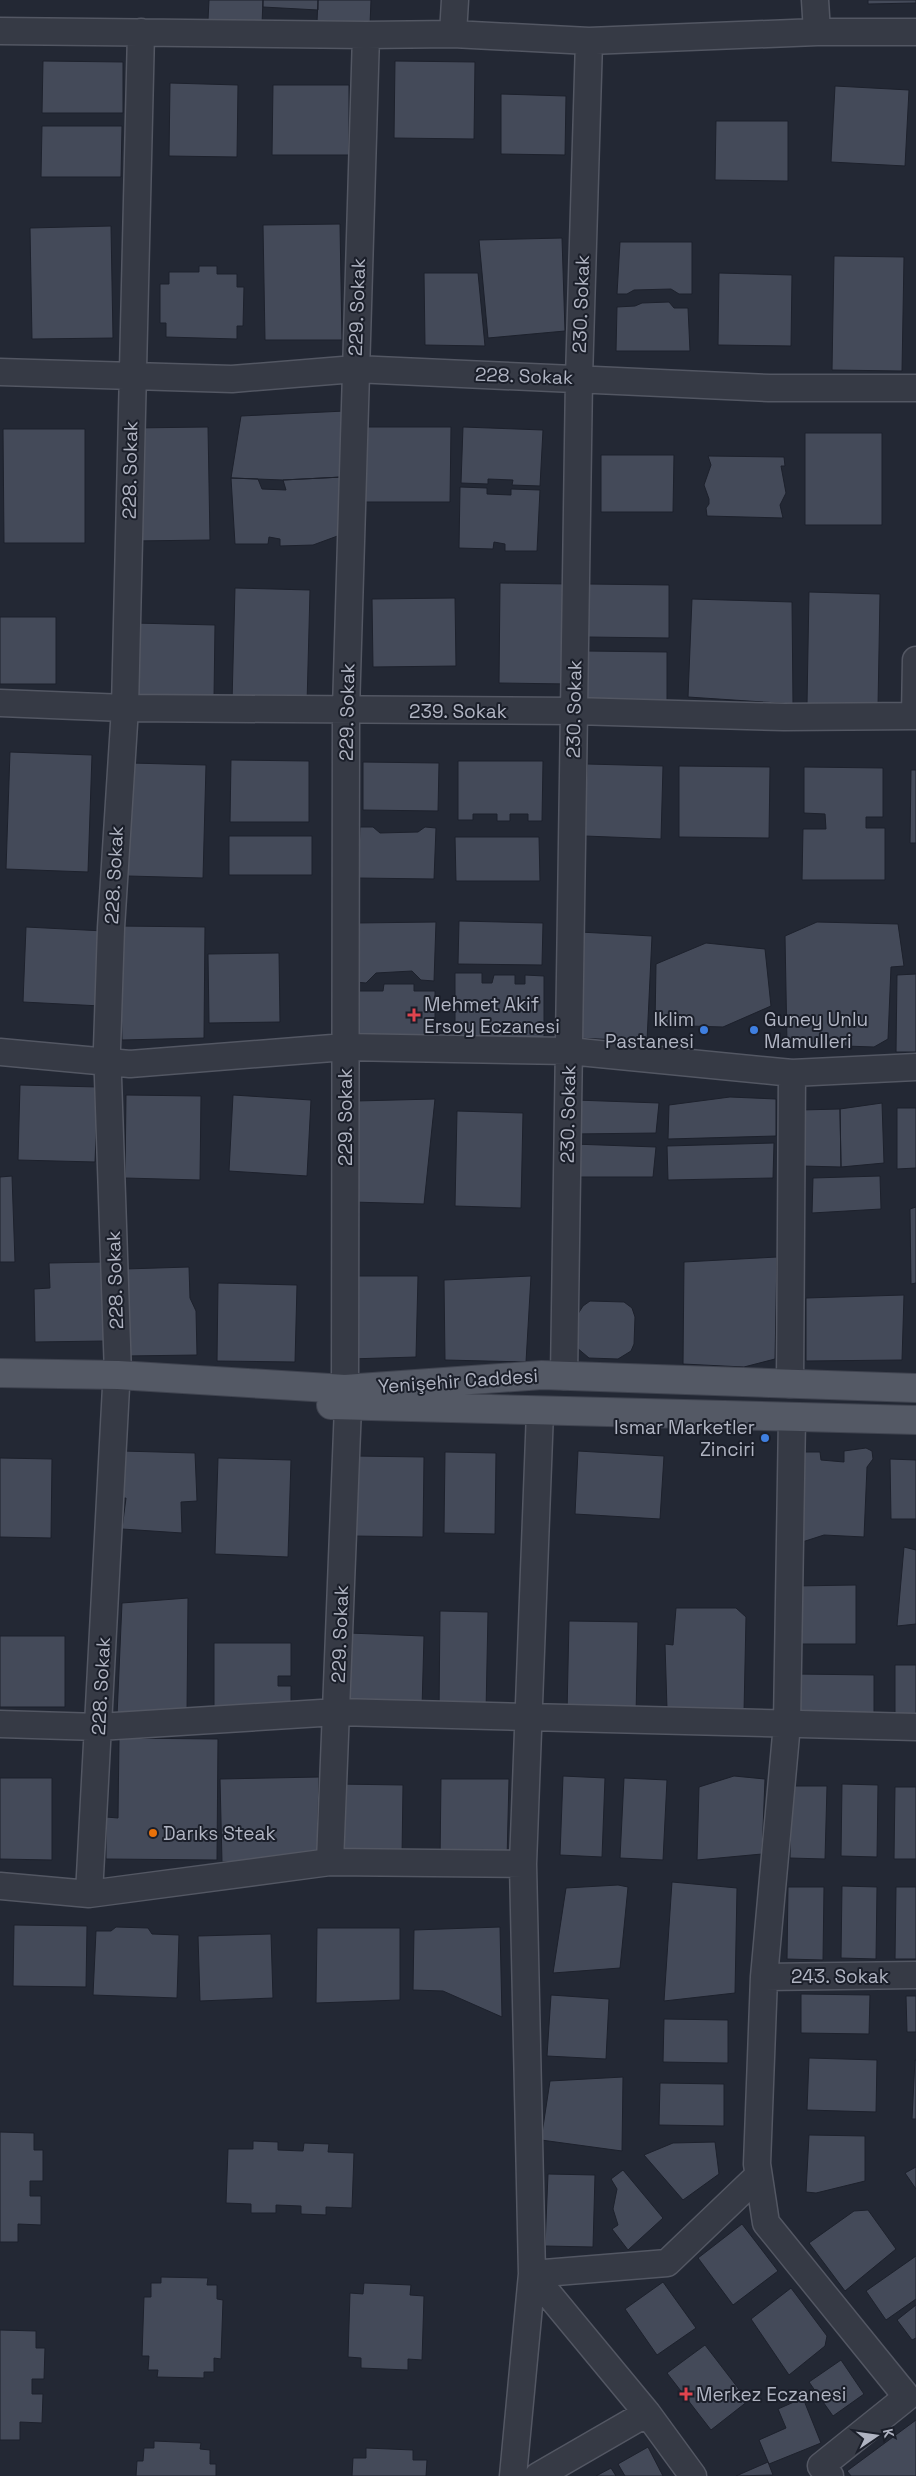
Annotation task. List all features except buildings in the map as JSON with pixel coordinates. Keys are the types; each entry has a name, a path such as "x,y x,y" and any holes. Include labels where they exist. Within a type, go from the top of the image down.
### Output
{"main road":[{"name":"Yenişehir Caddesi","path":"0,1373 540,1411 916,1420"},
{"name":"Yenişehir Caddesi","path":"347,1398 542,1375 916,1388"},
{"name":"Yenişehir Caddesi","path":"0,1385 117,1381"}],"street":[{"path":"453,34 455,0"},
{"path":"815,0 817,32"},
{"path":"0,31 366,35 453,34 589,41 817,32 916,32"},
{"name":"228. Sokak","path":"89,1894 117,1381 108,1062 111,928 124,708 141,32"},
{"name":"229. Sokak","path":"330,1862 337,1712 347,1398 346,710 366,35"},
{"name":"230. Sokak","path":"564,1376 579,378 589,41"},
{"name":"228. Sokak","path":"0,372 132,374 232,379 355,369 769,388 916,388"},
{"path":"916,660 916,716"},
{"name":"239. Sokak","path":"0,703 124,708 574,711 784,718 916,716"},
{"path":"0,1052 130,1064 346,1047 569,1051 792,1073 916,1067"},
{"path":"790,1384 792,1073"},
{"path":"513,2476 532,2274 523,1864 530,1718 540,1411"},
{"path":"792,1417 787,1724 764,1976 758,2176 766,2223 913,2398 819,2473"},
{"path":"0,1724 99,1727 337,1712 916,1727"},
{"path":"0,1886 89,1894 330,1862 523,1864"},
{"name":"243. Sokak","path":"764,1976 916,1975"},
{"path":"532,2274 667,2263 758,2176"},
{"path":"532,2274 647,2413 693,2476"},
{"path":"538,2476 647,2413"}],"place":[{"name":"Mehmet Akif Ersoy Eczanesi","path":"414,1015"},
{"name":"Iklim Pastanesi","path":"704,1030"},
{"name":"Guney Unlu Mamulleri","path":"754,1030"},
{"name":"Ismar Marketler Zinciri","path":"765,1438"},
{"name":"Darıks Steak","path":"153,1833"},
{"name":"Merkez Eczanesi","path":"686,2394"}]}
